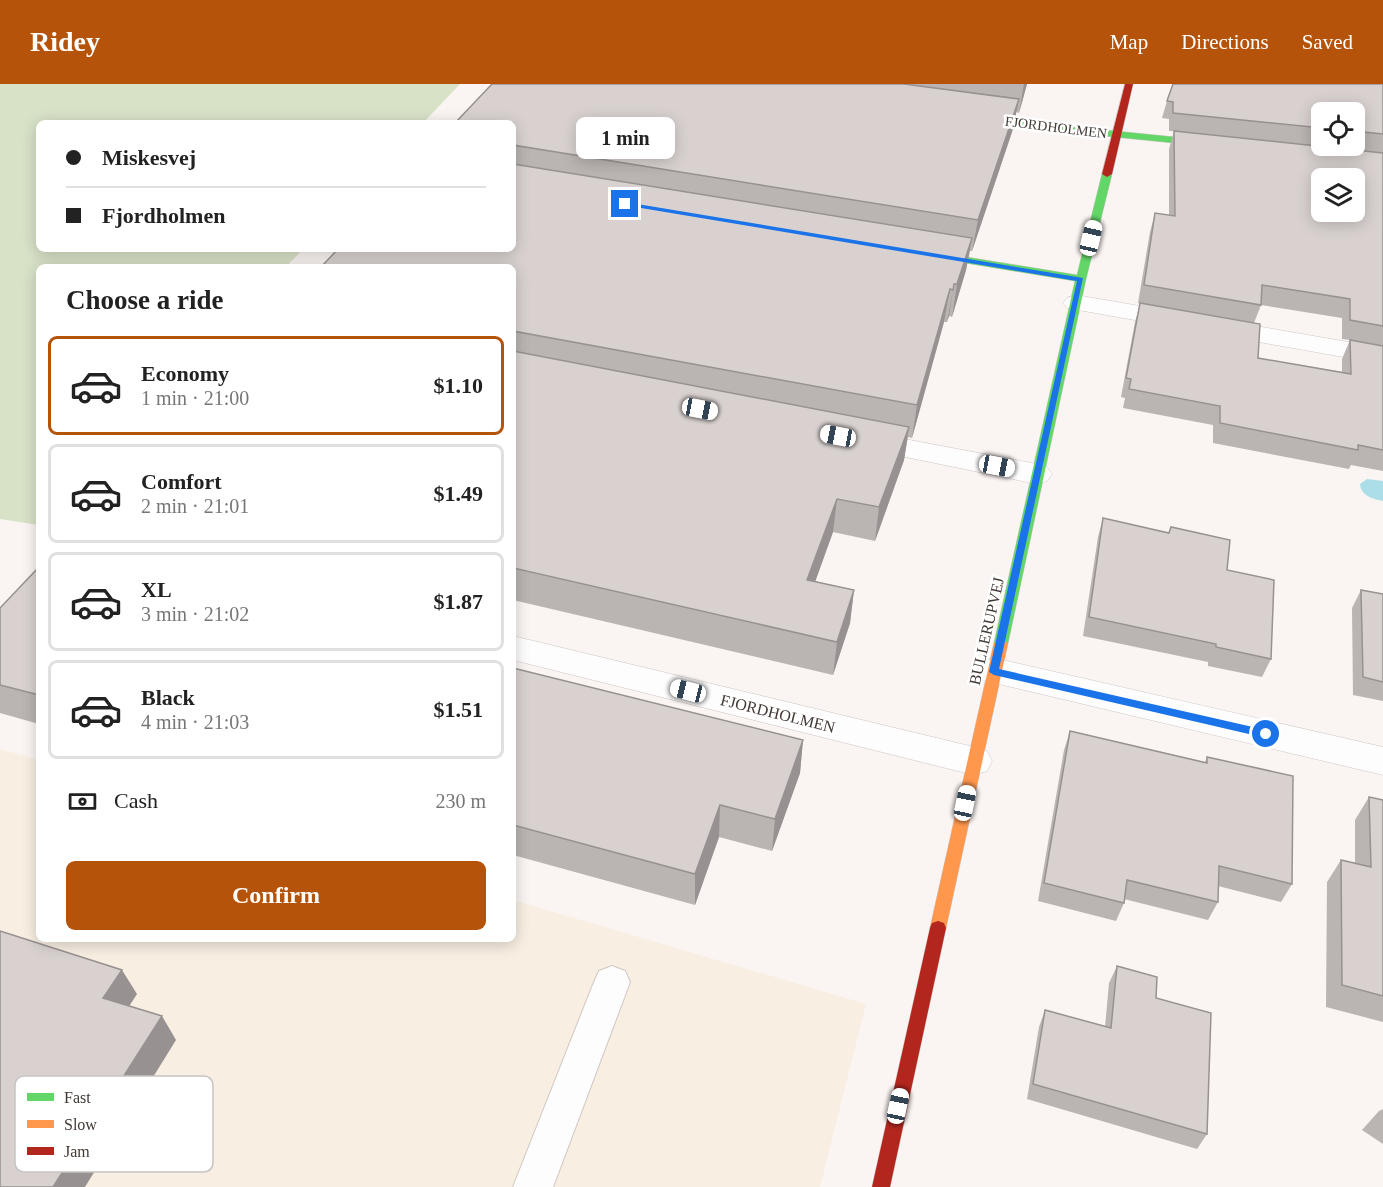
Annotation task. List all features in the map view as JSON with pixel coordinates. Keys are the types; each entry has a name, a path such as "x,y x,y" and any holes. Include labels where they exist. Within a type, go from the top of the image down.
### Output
{"street":[{"name":"BULLERUPVEJ","path":"881,1187 1078,291 1129,84"},
{"name":"FJORDHOLMEN","path":"954,114 1233,146"},
{"path":"908,251 1078,291 1383,356"},
{"path":"838,436 1038,474"},
{"name":"FJORDHOLMEN","path":"516,649 974,761"},
{"path":"994,672 1383,761"}],"lane":[{"path":"533,1187 612,982"}],"shaded area":[{"path":"0,749 36,759 36,942 516,942 516,901 866,1004 820,1187 0,1187"}],"green space":[{"path":"0,84 460,84 426,120 36,120 36,252 300,252 289,264 36,264 36,525 0,519"}],"water":[{"path":"1367,479 1383,481 1383,501 1365,494 1360,484"}],"building":[{"path":"492,84 904,84 1019,99 978,220 516,145 516,120 458,120"},
{"path":"1173,84 1383,84 1383,134 1365,132 1365,102 1311,102 1311,127 1173,113 1173,102 1167,101"},
{"path":"1174,131 1311,145 1311,156 1365,156 1365,151 1383,153 1383,326 1350,320 1350,299 1262,285 1261,305 1144,285 1155,213 1175,216"},
{"path":"516,164 972,238 957,284 954,284 953,290 950,289 917,405 516,332 516,264 324,264 335,252 516,252"},
{"path":"1140,303 1260,324 1258,358 1351,374 1350,340 1383,346 1383,450 1358,445 1358,450 1220,423 1220,406 1129,389 1131,379 1126,378"},
{"path":"516,352 909,427 879,507 837,499 807,580 854,590 837,642 516,569"},
{"path":"1103,518 1169,533 1171,527 1230,540 1227,570 1274,580 1271,659 1216,647 1216,644 1089,617"},
{"path":"36,570 36,694 0,685 0,608"},
{"path":"1361,590 1383,594 1383,682 1363,677"},
{"path":"516,669 803,740 775,819 720,805 695,874 516,826"},
{"path":"1070,731 1207,763 1207,757 1293,776 1292,884 1219,866 1218,902 1127,880 1124,903 1044,883"},
{"path":"1369,797 1383,800 1383,996 1342,985 1341,860 1371,867"},
{"path":"0,931 122,970 103,998 162,1016 124,1076 15,1076 15,1172 63,1172 53,1187 0,1187"},
{"path":"1117,966 1157,977 1156,998 1211,1013 1207,1134 1033,1084 1045,1010 1111,1028"}],"traffic: fast":[{"path":"971,116 1065,129 1214,144"},
{"path":"1001,643 1081,279 1107,174"},
{"path":"923,253 1081,279"}],"traffic: slow":[{"path":"938,928 1001,643"}],"traffic: jam":[{"path":"1107,174 1129,84"},
{"path":"881,1187 938,928"}],"route":[{"path":"625,204 1081,279 994,672 1266,734"}]}
